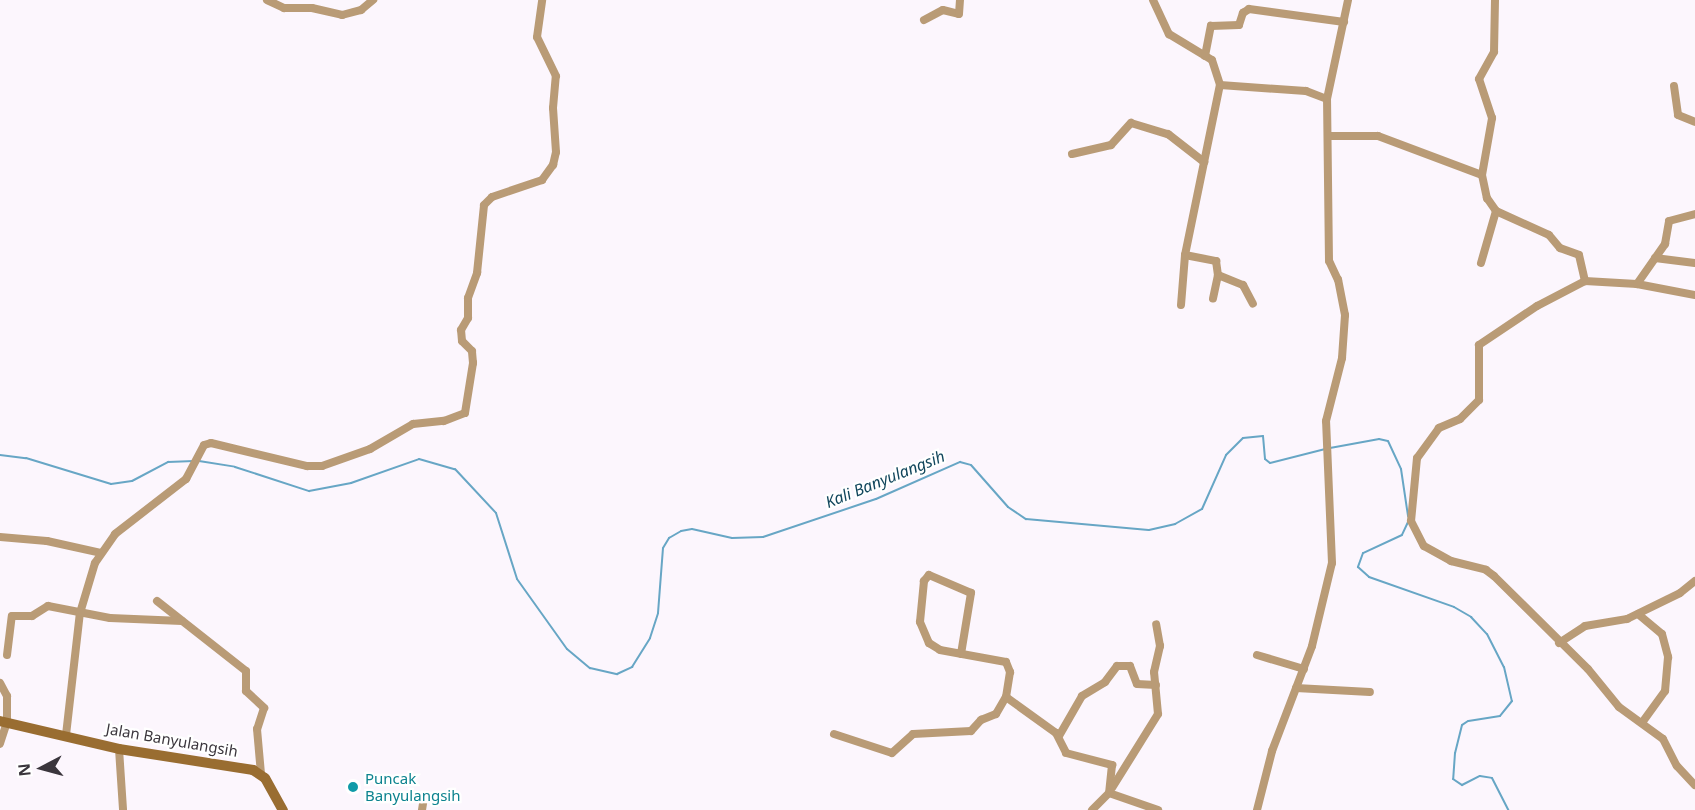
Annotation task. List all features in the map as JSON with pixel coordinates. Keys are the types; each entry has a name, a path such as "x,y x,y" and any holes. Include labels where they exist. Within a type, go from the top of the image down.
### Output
{"street":[{"path":"267,0 284,8 312,8 342,15 362,10 373,0"},
{"path":"66,735 80,613 85,589 101,553 115,534 190,474 199,449 211,443 307,466 322,466 370,449 413,424 444,421 465,413 473,363 472,351 462,341 461,330 477,273 484,205 492,197 542,180 553,165 556,152 553,119 556,76 537,37 542,0"},
{"path":"924,20 943,10 959,14 960,0"},
{"path":"1153,0 1169,34 1212,60 1220,85 1185,255 1181,305"},
{"path":"1257,810 1272,751 1304,669 1332,563 1326,446 1329,404 1344,348 1345,315 1338,280 1329,261 1327,99 1348,0"},
{"path":"1495,0 1494,52 1479,79 1492,118 1482,175 1487,198 1496,211 1549,235 1560,248 1579,255 1585,281"},
{"path":"1205,56 1211,26 1239,25 1243,13 1249,9 1344,22"},
{"path":"1220,85 1306,91 1327,99"},
{"path":"1674,86 1678,115 1695,122"},
{"path":"1072,154 1111,145 1131,123 1168,134 1204,162"},
{"path":"1329,136 1378,136 1482,175"},
{"path":"1481,263 1496,211"},
{"path":"1637,284 1665,244 1669,221 1695,214"},
{"path":"1185,255 1215,259 1218,275 1213,298"},
{"path":"1655,258 1695,263"},
{"path":"1218,275 1243,285 1253,303"},
{"path":"1695,295 1637,284 1585,281 1537,306 1479,345 1479,400 1460,419 1439,429 1417,458 1412,491 1411,521 1419,540 1451,561 1486,570 1601,683 1619,707 1663,739 1677,766 1695,785"},
{"path":"0,537 47,541 101,553"},
{"path":"834,734 892,753 913,734 971,731 981,720 996,714 1006,697 1010,672 1006,662 961,654 940,650 928,643 923,634 922,592 929,575 971,593 961,654"},
{"path":"1559,643 1585,626 1638,614 1680,593 1695,581"},
{"path":"156,600 243,668 247,677 246,691 264,705 257,729 261,774 283,810"},
{"path":"7,655 14,615 30,616 51,606 80,613 182,621"},
{"path":"1638,614 1662,634 1668,657 1665,691 1642,723"},
{"path":"1092,810 1110,791 1158,714 1154,672 1160,646 1156,624"},
{"path":"1257,655 1304,669"},
{"path":"1059,736 1082,696 1105,682 1117,666 1130,666 1137,684 1156,685"},
{"path":"0,683 7,696 0,744"},
{"path":"1296,688 1370,692"},
{"path":"1006,697 1059,736 1067,754 1112,765 1110,791"},
{"name":"Jalan Banyulangsih","path":"3,721 119,749 243,768 261,774"},
{"path":"119,749 123,810"},
{"path":"1110,791 1158,810"},
{"path":"422,810 424,797"}],"waterway":[{"name":"Kali Banyulangsih","path":"199,461 235,467 309,491 351,483 419,459 455,469 496,513 517,579 567,649 590,668 617,674 632,667 650,638 658,613 663,548 669,538 681,531 692,529 732,538 763,537 876,499 960,462 971,465 1008,507 1026,519 1149,530 1175,524 1202,509 1226,455 1243,438 1263,436 1265,459 1270,463 1325,449"},
{"name":"Kali Banyulangsih","path":"1330,448 1379,439 1388,441 1401,469 1408,516"},
{"name":"Kali Banyulangsih","path":"0,455 26,458 111,484 132,481 168,462 194,461"},
{"name":"Kali Banyulangsih","path":"1408,522 1402,535 1363,553 1358,567 1369,577 1454,607 1471,617 1487,634 1504,667 1512,701 1500,716 1468,721 1462,725 1455,753 1453,779 1462,785 1480,776 1492,778 1508,810"}],"place":[{"name":"Puncak Banyulangsih","path":"353,787"}]}
